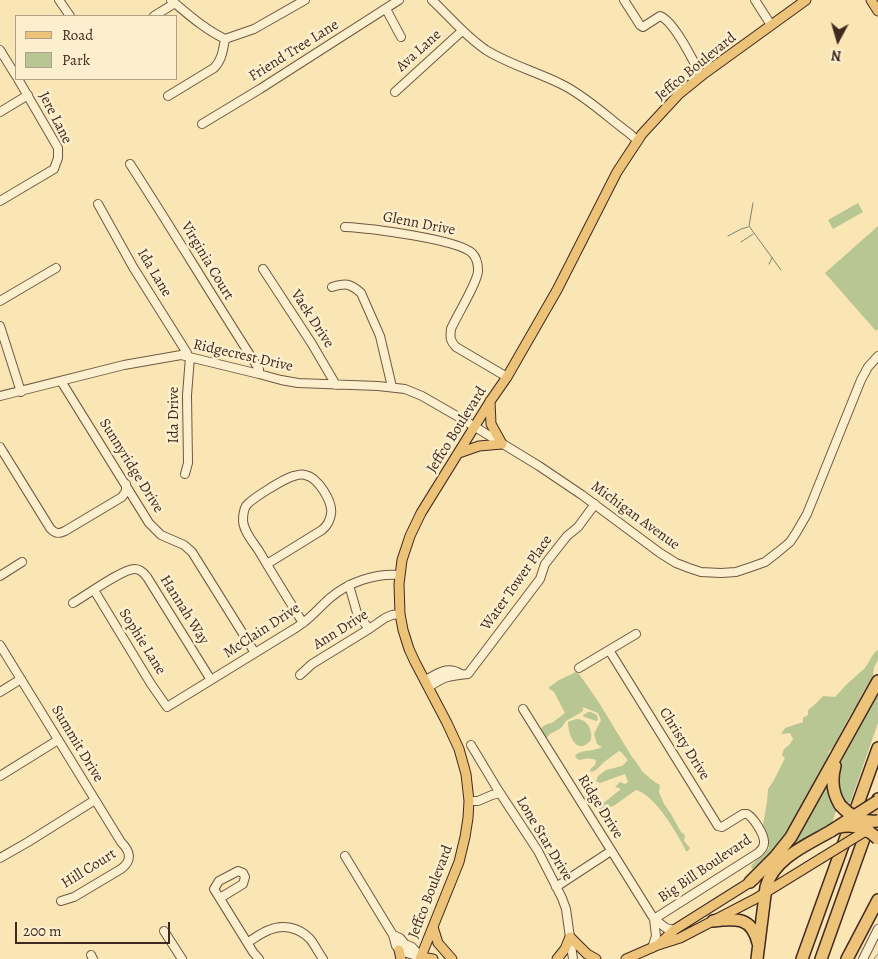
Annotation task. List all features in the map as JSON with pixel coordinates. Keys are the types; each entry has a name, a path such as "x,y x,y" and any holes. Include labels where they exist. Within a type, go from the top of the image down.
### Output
{"highway":[{"path":"750,882 775,857 791,837 878,681"},
{"path":"802,959 878,748"},
{"path":"837,757 832,779 836,800 854,816 867,821 878,822"},
{"path":"756,959 765,893 770,878 784,859 878,800"},
{"path":"820,959 878,800"},
{"path":"832,830 850,826 867,830 878,839"},
{"path":"848,959 878,900"},
{"path":"713,921 732,918 748,923 756,936 758,945"}],"main road":[{"name":"Jeffco Boulevard","path":"420,958 459,862 466,837 469,801 466,774 459,749 409,649 403,630 399,596 400,575 404,552 414,527 557,290 617,172 642,134 679,94 701,76 806,0"},
{"path":"871,0 878,11"},
{"path":"459,453 479,446 502,444 491,424 490,400"},
{"path":"626,959 655,946 680,938 765,893 878,822"},
{"path":"655,946 674,930 784,859"},
{"path":"433,927 438,943 452,959"},
{"path":"557,959 565,949 570,938 587,954 596,959"},
{"path":"420,958 433,959"}],"street":[{"path":"59,0 69,15"},
{"path":"155,15 173,1 210,31 224,39 254,29 305,0"},
{"name":"Friend Tree Lane","path":"202,124 399,0"},
{"path":"432,0 462,31 478,44 498,57 569,88 638,141"},
{"path":"624,0 642,27 660,16 665,18 682,42 701,76"},
{"path":"755,0 771,25"},
{"path":"386,9 401,37"},
{"name":"Ava Lane","path":"395,92 462,31"},
{"path":"168,96 219,63 224,39"},
{"name":"Jere Lane","path":"0,50 15,74"},
{"name":"Jere Lane","path":"0,201 54,168 58,158 58,148 19,80"},
{"path":"0,112 28,95"},
{"name":"Virginia Court","path":"130,164 259,369 259,374"},
{"name":"Ida Lane","path":"98,204 133,267 188,356"},
{"name":"Glenn Drive","path":"345,227 373,229 451,243 471,252 477,260 478,276 451,329 451,342 456,347 506,377"},
{"path":"0,301 56,268"},
{"name":"Vaek Drive","path":"263,269 312,344 336,385"},
{"path":"332,287 348,284 361,292 380,336 392,388"},
{"path":"0,326 20,392"},
{"name":"Ridgecrest Drive","path":"0,396 124,365 181,355 298,383 406,390 416,393 462,418 474,427"},
{"name":"Ida Drive","path":"185,474 188,463 188,356"},
{"name":"Michigan Avenue","path":"474,427 539,466 676,563 710,573 745,570 765,562 790,542 805,519 861,380 878,356"},
{"name":"Sunnyridge Drive","path":"62,381 149,523 165,538 184,545 192,552 255,653"},
{"path":"0,447 50,528 57,533 65,531 122,497 126,491 126,484"},
{"path":"267,564 322,530 330,520 332,512 330,504 322,490 312,478 305,474 287,479 254,499 244,511 243,523 246,530 303,623"},
{"name":"Water Tower Place","path":"427,684 445,677 468,674 540,579 545,564 567,536 578,527 595,504"},
{"path":"0,576 22,562"},
{"name":"Hannah Way","path":"73,603 128,570 134,569 144,573 211,680"},
{"name":"McClain Drive","path":"167,707 303,623 330,598 349,585 373,577 392,574 400,575"},
{"path":"349,585 358,613 369,629"},
{"name":"Sophie Lane","path":"94,590 167,707"},
{"name":"Ann Drive","path":"300,675 312,664 388,616 400,614"},
{"path":"580,668 636,634"},
{"name":"Summit Drive","path":"0,645 127,850 129,858"},
{"name":"Christy Drive","path":"609,650 718,826 724,826 743,814 747,814"},
{"path":"0,692 21,679"},
{"name":"Ridge Drive","path":"523,709 654,919 666,928 674,930"},
{"path":"0,776 58,740"},
{"name":"Lone Star Drive","path":"471,745 500,794 538,851 562,898 566,909 573,959"},
{"name":"Lone Star Drive","path":"469,801 478,801 500,794"},
{"path":"0,858 95,800"},
{"name":"Big Bill Boulevard","path":"654,919 761,851 764,846 764,840 756,824 747,814"},
{"path":"556,887 611,851"},
{"path":"346,856 393,936 400,954 420,958"},
{"name":"Hill Court","path":"61,901 74,897 121,869 129,858"},
{"path":"220,898 259,959"},
{"path":"654,919 655,946"},
{"path":"248,942 270,929 288,927 307,936 323,959"},
{"path":"862,959 878,929"},
{"path":"164,931 182,959"},
{"path":"393,936 400,938 405,944 412,947 420,958"}],"green space":[{"path":"858,203 863,212 833,229 828,220"},
{"path":"878,226 878,329 876,331 825,273"},
{"path":"878,650 878,660 874,667 873,676 832,749 829,751 791,826 770,854 752,869 751,866 769,848 763,825 768,789 785,758 782,755 784,749 793,739 790,733 781,734 785,728 803,722 803,718 808,715 808,710 823,696 835,697 865,668"},
{"path":"576,672 598,701 642,771 660,785 659,792 664,804 681,832 685,835 684,841 690,848 688,851 686,851 658,807 643,793 636,790 615,805 606,809 596,810 597,806 621,789 615,787 620,782 625,784 628,782 625,774 600,783 596,781 598,776 606,770 622,766 627,761 621,752 619,751 596,770 590,772 596,760 588,758 580,760 575,755 602,747 597,744 594,734 601,720 598,713 583,707 582,712 566,721 561,728 550,734 545,740 540,730 565,713 554,692 548,688"},
{"path":"878,689 878,723 849,806 841,798 837,789 839,766"},
{"path":"588,712 597,715 598,720 582,716"},
{"path":"576,719 586,723 591,733 591,740 586,745 578,745 574,742 570,733 568,722"},
{"path":"826,785 836,811 832,823 782,854"}],"waterway":[{"path":"753,203 749,226 781,270"},
{"path":"728,236 748,227"},
{"path":"741,242 753,234"},
{"path":"769,264 772,258"},
{"path":"874,959 878,954"}]}
